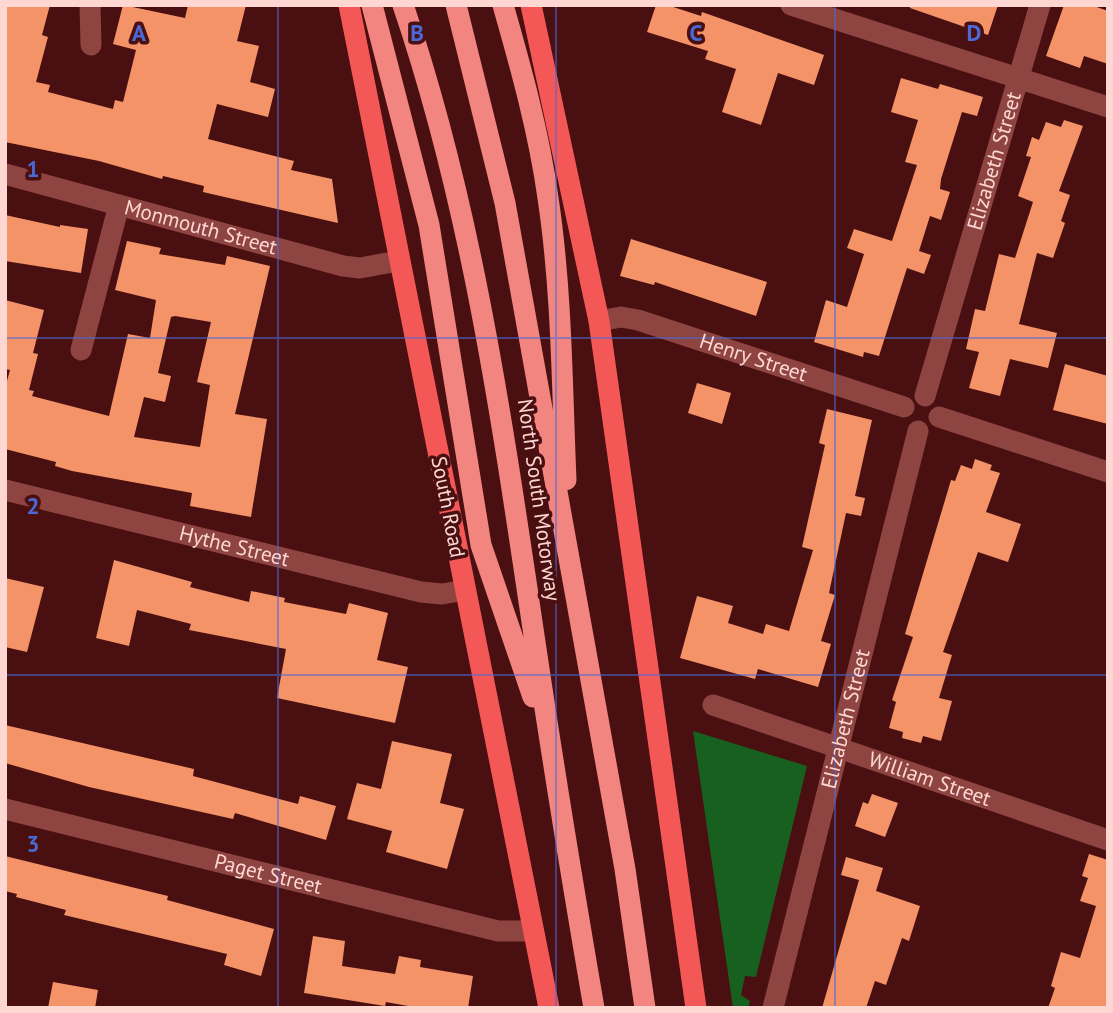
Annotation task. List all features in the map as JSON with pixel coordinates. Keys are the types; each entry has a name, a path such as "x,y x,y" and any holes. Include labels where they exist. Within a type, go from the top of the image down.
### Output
{"highway":[{"path":"372,5 429,225 481,545 550,746"},
{"name":"North South Motorway","path":"403,5 440,119 499,398 550,746 594,1008"},
{"name":"North South Motorway","path":"456,5 505,203 625,869 645,1008"},
{"path":"503,5 521,69 548,196 558,289 570,553"}],"main road":[{"name":"South Road","path":"349,5 549,1008"},
{"path":"531,5 599,321 696,1008"}],"street":[{"path":"90,5 91,45"},
{"path":"791,5 1108,107"},
{"name":"Elizabeth Street","path":"925,396 1040,5"},
{"name":"Monmouth Street","path":"5,174 343,266 373,267 398,261"},
{"path":"80,350 119,205"},
{"name":"Henry Street","path":"599,321 621,317 638,320 904,407"},
{"path":"925,396 938,406 939,417 928,430 918,431 907,424 904,407 910,399 925,396"},
{"path":"939,417 1108,472"},
{"name":"Elizabeth Street","path":"773,1008 918,431"},
{"name":"Hythe Street","path":"5,490 421,592 442,594 465,590"},
{"name":"William Street","path":"713,705 1108,840"},
{"name":"Paget Street","path":"5,809 498,931 533,931"}],"green space":[{"path":"693,731 807,766 756,977 745,976 741,995 750,1001 748,1008 733,1008"}],"building":[{"path":"5,5 50,5 42,35 48,37 36,82 50,85 48,92 113,109 115,100 123,102 136,50 113,44 123,5 185,18 188,5 246,5 237,41 259,46 250,82 275,89 268,117 217,104 208,139 294,161 291,170 332,179 338,223 203,192 204,186 163,176 162,179 99,161 5,142"},
{"path":"656,5 667,5 701,16 702,12 824,55 814,85 778,73 761,125 722,112 736,69 705,59 708,51 647,32"},
{"path":"910,5 998,5 988,35 910,8"},
{"path":"1064,5 1091,5 1108,11 1108,64 1084,56 1080,68 1046,56"},
{"path":"901,78 938,89 940,84 983,97 977,116 962,112 941,179 940,189 950,192 941,220 930,216 919,251 931,255 924,274 907,268 879,356 864,352 863,357 814,342 826,300 847,307 864,254 847,248 854,229 892,241 917,165 905,162 918,120 891,112"},
{"path":"1064,120 1083,126 1059,191 1070,195 1061,221 1065,223 1053,258 1037,253 1019,324 1057,333 1048,368 1010,359 1000,396 969,388 979,352 966,349 975,309 985,311 999,254 1015,258 1033,202 1018,196 1031,157 1026,156 1032,137 1039,140 1046,122 1061,127"},
{"path":"5,215 60,227 88,229 81,273 5,261"},
{"path":"631,239 767,282 756,316 655,282 654,285 620,276"},
{"path":"127,241 161,248 159,254 225,265 227,256 270,266 235,414 267,419 251,517 190,506 192,493 72,471 55,466 56,462 5,449 5,388 10,370 5,369 5,300 44,310 33,353 38,354 29,390 34,391 32,396 109,416 128,334 150,338 156,300 115,290","holes":["171,317 211,322 197,382 210,385 200,447 134,437 144,397 165,402 171,376 158,373"]},
{"path":"1065,364 1108,376 1108,424 1053,410"},
{"path":"697,383 731,393 722,424 688,413"},
{"path":"827,409 872,420 855,496 865,498 861,516 846,513 829,593 835,595 821,641 831,644 818,687 758,669 755,679 680,658 697,596 733,606 728,623 763,634 766,624 789,631 813,550 802,547 825,445 819,443"},
{"path":"975,459 992,465 990,470 1000,473 986,512 1021,524 1008,562 978,552 943,652 952,655 939,698 952,701 941,741 923,736 921,743 902,738 903,732 889,728 896,702 892,700 913,637 905,634 951,480 955,481 961,465 972,469"},
{"path":"114,560 192,582 190,587 249,602 251,591 285,598 284,602 346,614 349,603 388,613 377,660 408,667 395,723 277,698 286,649 189,630 191,624 137,610 129,646 96,638"},
{"path":"5,578 44,587 27,652 5,647"},
{"path":"5,725 194,769 193,776 298,804 300,796 336,806 326,840 235,813 233,819 89,787 5,763"},
{"path":"392,741 452,754 440,803 464,809 447,869 386,852 392,831 347,819 357,783 381,789"},
{"path":"872,794 898,803 885,837 855,826 863,802 868,804"},
{"path":"1089,854 1108,860 1108,1008 1048,1008 1055,988 1051,986 1061,952 1080,958 1096,906 1080,901 1088,878 1082,876"},
{"path":"5,856 168,896 167,900 274,929 261,976 224,965 227,954 64,915 66,910 16,897 17,894 5,891"},
{"path":"846,857 883,868 876,891 920,906 909,941 902,938 886,985 875,981 866,1008 822,1008 859,880 841,875"},
{"path":"313,936 345,941 342,966 395,974 399,956 421,960 420,967 473,976 468,1008 419,1008 386,1002 385,1006 304,993"},
{"path":"53,982 98,990 95,1008 48,1008"}]}
